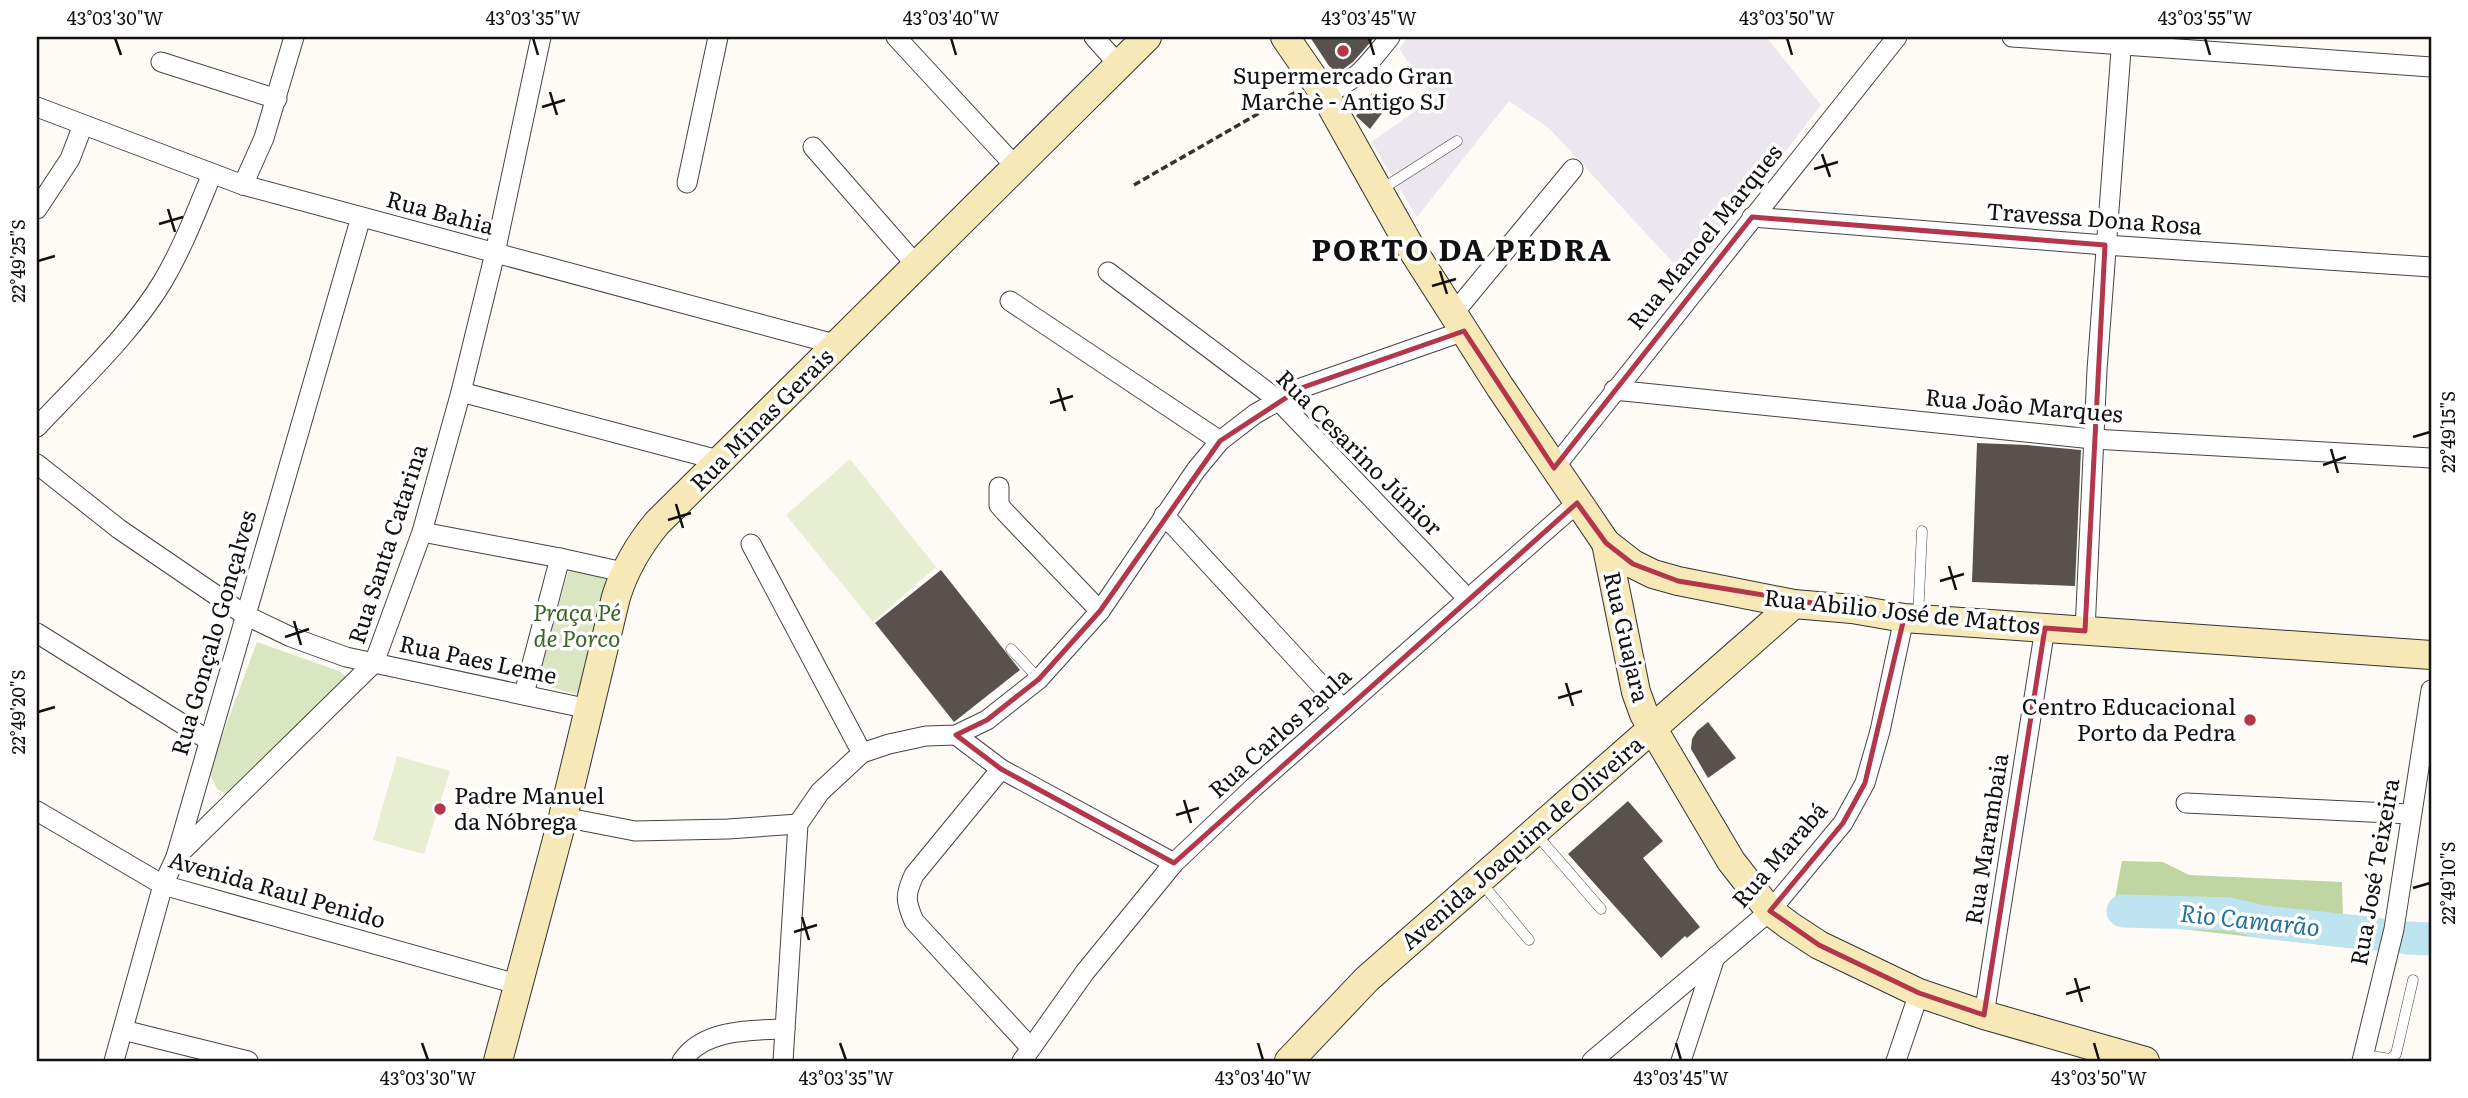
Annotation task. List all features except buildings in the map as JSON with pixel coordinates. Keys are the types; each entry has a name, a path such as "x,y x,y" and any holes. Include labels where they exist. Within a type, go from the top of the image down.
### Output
{"main road":[{"name":"Rua Minas Gerais","path":"498,1061 563,817 623,572 640,543 657,523 1147,37"},
{"name":"Rua Abilio José de Mattos","path":"1285,37 1321,88 1408,243 1553,468 1606,543 1633,564 1653,574 1678,581 1794,604 1911,618 2431,655"},
{"name":"Rua Guajara","path":"1606,543 1636,692 1651,729 1731,861 1770,911 1819,945 1919,993 1984,1015 2146,1061"},
{"name":"Avenida Joaquim de Oliveira","path":"1289,1061 1367,979 1794,604"}],"street":[{"path":"243,186 264,138 294,37"},
{"name":"Rua Santa Catarina","path":"176,857 374,663 422,532 461,392 495,253 541,37"},
{"path":"687,183 718,37"},
{"path":"896,37 1016,167"},
{"path":"1094,37 1119,65"},
{"path":"1321,88 1349,83 1363,72 1390,37"},
{"path":"2012,37 2122,41 2431,67"},
{"name":"Rua Manoel Marques","path":"1553,468 1894,38"},
{"path":"2085,631 2105,245 2122,41"},
{"path":"161,62 277,99"},
{"name":"Rua Bahia","path":"37,107 243,186 838,345"},
{"path":"37,209 70,159 83,125"},
{"path":"813,147 917,266"},
{"path":"783,1061 798,824 820,792 862,753 926,736 956,735 987,720 1040,679 1100,611 1164,515 1220,441 1255,414 1301,388 1459,323 1573,169"},
{"path":"37,427 120,338 162,283 182,245 212,174"},
{"name":"Rua Gonçalo Gonçalves","path":"114,1061 163,885 176,857 361,217"},
{"name":"Travessa Dona Rosa","path":"1752,217 2431,267"},
{"name":"Rua Cesarino Júnior","path":"1108,272 1278,400 1468,599"},
{"path":"1010,301 1220,441"},
{"name":"Rua João Marques","path":"1614,390 2093,439 2431,458"},
{"path":"461,392 722,461"},
{"name":"Rua Paes Leme","path":"37,464 119,529 245,615 291,637 346,657 589,709"},
{"path":"999,487 999,505 1100,611"},
{"name":"Rua Carlos Paula","path":"1027,1055 1085,972 1174,863 1254,788 1577,503"},
{"path":"1164,515 1343,709"},
{"path":"422,532 623,572"},
{"path":"751,544 862,753"},
{"path":"524,694 560,558"},
{"name":"Rua Marabá","path":"1592,1061 1770,911 1843,823 1865,783 1911,618"},
{"name":"Rua Marambaia","path":"1984,1015 2045,628"},
{"path":"37,633 208,740"},
{"name":"Rua José Teixeira","path":"2363,1058 2393,929 2431,690"},
{"path":"956,735 1001,769 1174,863"},
{"path":"1001,769 914,875 907,892 907,906 914,920 1027,1055"},
{"path":"2186,803 2410,814"},
{"name":"Avenida Raul Penido","path":"37,811 163,885 517,984"},
{"path":"563,817 635,831 798,824"},
{"path":"1681,1061 1715,957"},
{"path":"1896,1061 1919,993"},
{"path":"123,1030 248,1061"},
{"path":"682,1061 690,1050 717,1037 744,1030 785,1030"}],"lane":[{"path":"1379,191 1457,141"},
{"path":"1911,618 1922,531"},
{"path":"1012,649 1040,679"},
{"path":"1534,831 1601,909"},
{"path":"1480,880 1529,940"},
{"path":"2363,1058 2390,1059 2396,1054 2413,980"}],"path":[{"path":"1134,185 1321,88"}],"highlighted area":[{"path":"1752,217 2105,245 2085,631 2045,628 1984,1015 1919,993 1819,945 1770,911 1843,823 1865,783 1904,618 1678,581 1633,564 1606,543 1577,503 1174,863 1001,769 956,735 987,720 1039,679 1100,611 1220,441 1301,388 1464,331 1554,468"}],"shaded area":[{"path":"1408,37 1766,37 1821,105 1688,279 1549,128 1509,101 1417,217 1371,142 1434,98 1399,49"}],"green space":[{"path":"850,459 936,567 873,622 786,515"},
{"name":"Praça Pé de Porco","path":"569,569 611,580 584,688 576,694 553,688 541,679 540,671"},
{"path":"257,642 339,671 348,678 226,794 217,789 210,774"},
{"path":"397,756 450,771 424,854 373,840"},
{"path":"2122,861 2163,862 2189,875 2342,882 2343,919 2377,919 2375,937 2362,935 2358,949 2137,924 2113,909"}],"waterway":[{"name":"Rio Camarão","path":"2123,911 2230,914 2263,922 2377,934"},
{"name":"Rio Camarão","path":"2407,938 2431,939"}],"place":[{"name":"Supermercado Gran Marchè - Antigo SJ","path":"1343,51"},
{"name":"Centro Educacional Porto da Pedra","path":"2250,720"},
{"name":"Padre Manuel da Nóbrega","path":"440,809"}],"district":[{"name":"PORTO DA PEDRA","path":"1462,251"}]}
